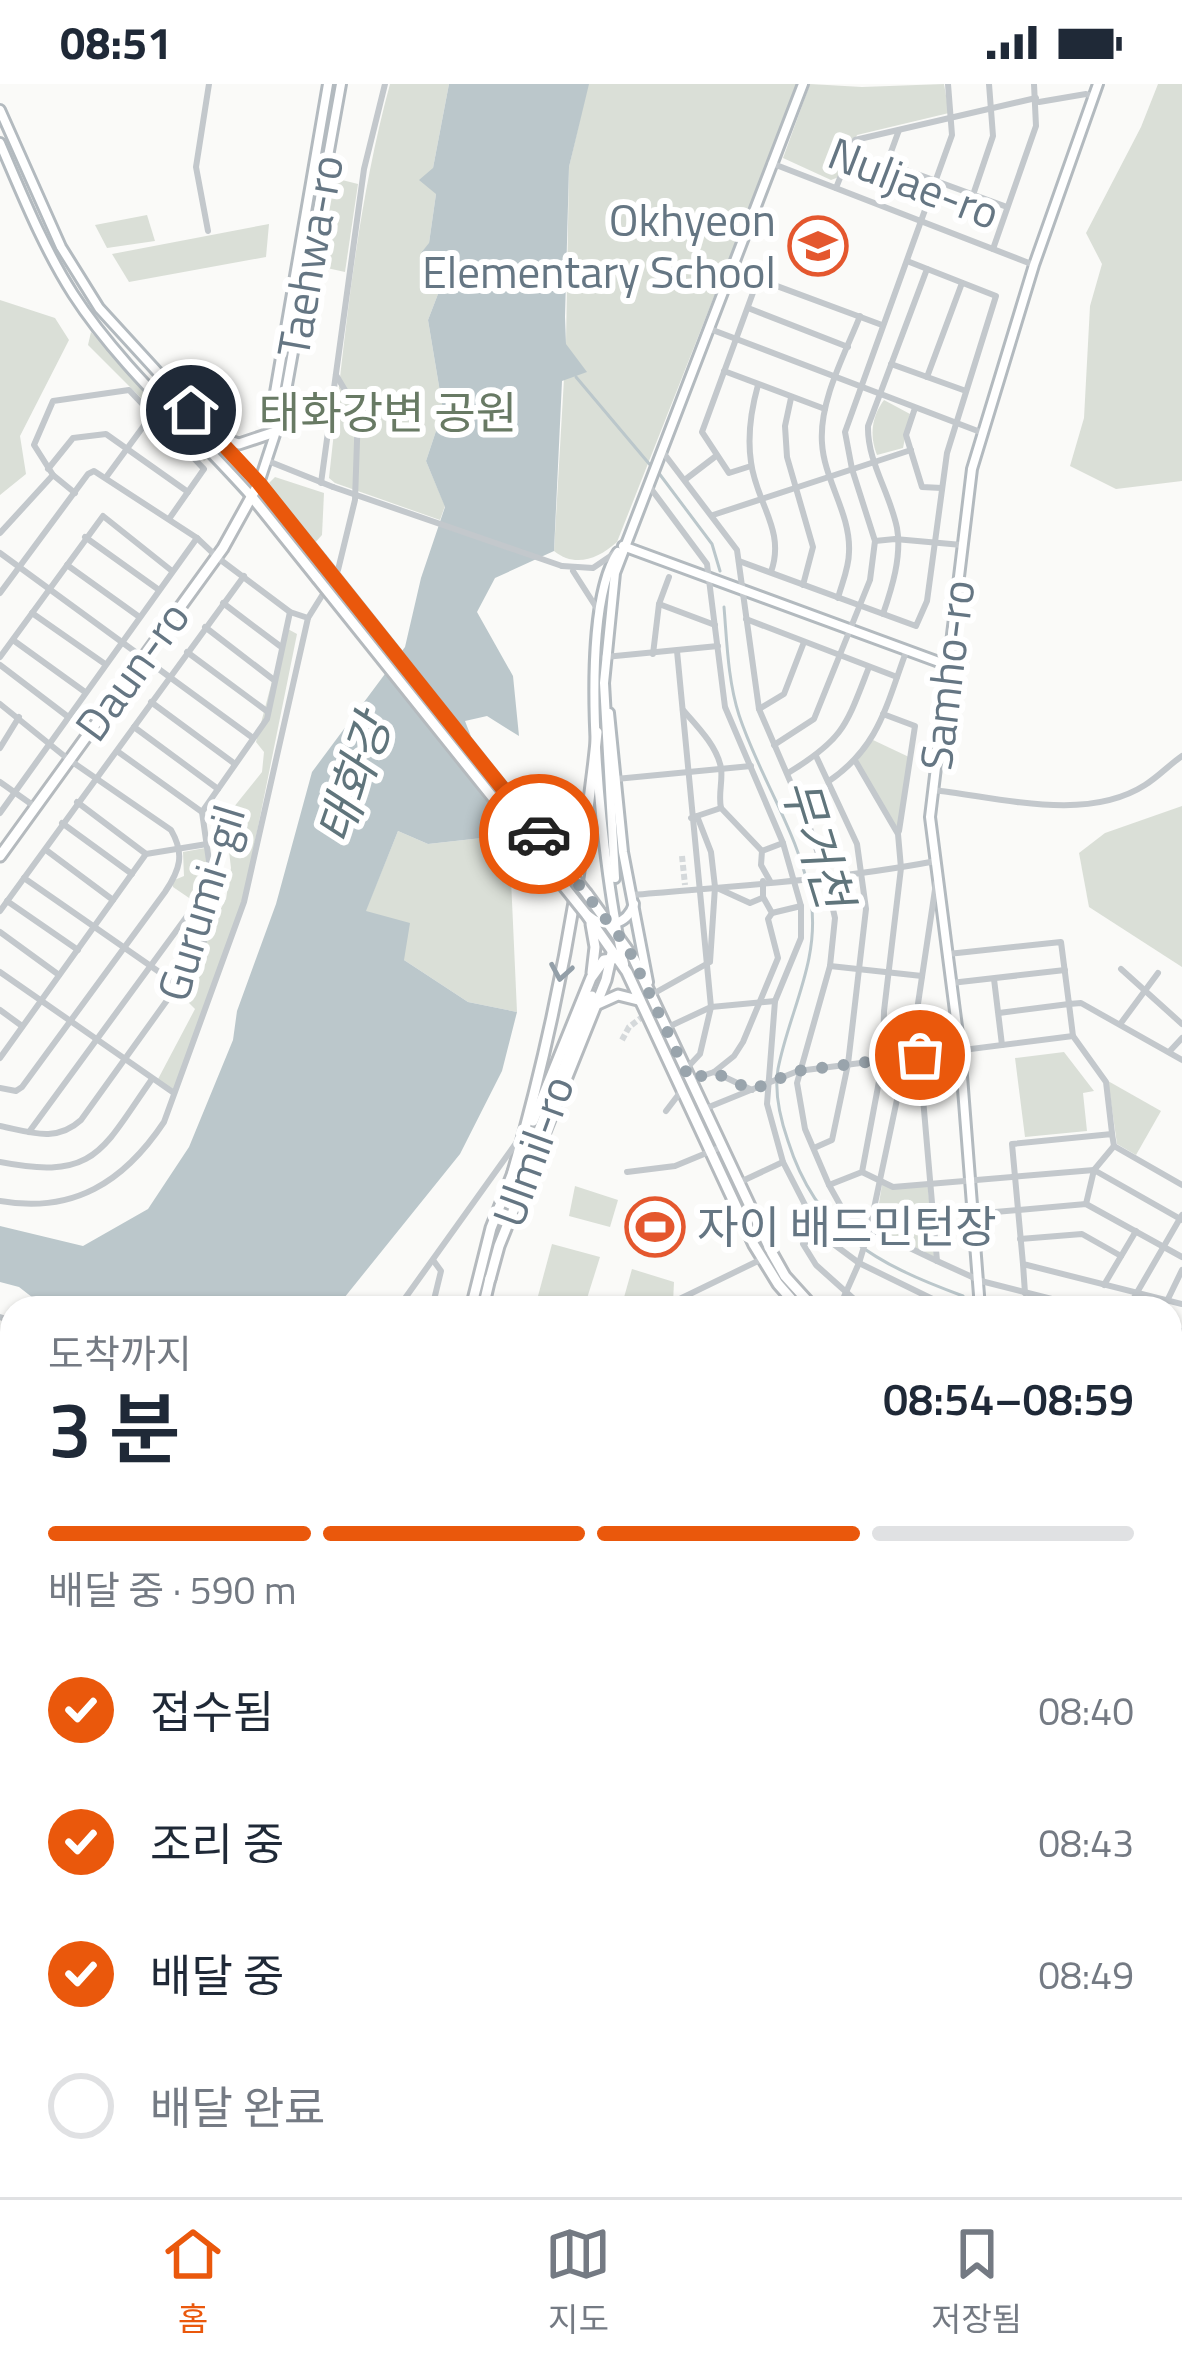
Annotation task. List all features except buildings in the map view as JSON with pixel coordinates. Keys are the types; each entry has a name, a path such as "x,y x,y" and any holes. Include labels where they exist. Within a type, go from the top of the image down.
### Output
{"main road":[{"name":"Taehwa-ro","path":"275,429 272,410 328,84"},
{"name":"Taehwa-ro","path":"259,483 282,413 341,84"},
{"path":"513,1172 557,995 587,823 597,732 599,621 608,569 650,484 802,84"},
{"name":"Samho-ro","path":"979,1296 960,1050 930,817 972,469 1034,265 1098,84"},
{"path":"0,110 3,127 86,289 114,326 259,483 611,924 704,1109 763,1259 790,1296"},
{"path":"0,143 49,253 88,315 252,496 633,971"},
{"path":"216,437 239,444 275,429"},
{"path":"267,464 271,499"},
{"name":"Daun-ro","path":"0,856 217,556 259,483"},
{"path":"622,546 947,665"},
{"path":"616,955 604,720 605,657 622,546"},
{"path":"605,657 622,852 633,899 646,999 644,1017 778,1264 804,1296"},
{"path":"587,894 604,895 613,881 597,732"},
{"path":"586,914 611,924 628,917 633,899"},
{"path":"586,914 594,938 591,978"},
{"path":"513,1172 591,978 604,960 616,955"},
{"name":"Ulmil-ro","path":"486,1296 512,1214 593,1002 616,955"},
{"path":"593,1002 617,995 646,999"},
{"name":"Ulmil-ro","path":"474,1296 491,1228 513,1172"}],"street":[{"path":"208,231 196,166 209,84"},
{"path":"321,483 364,169 385,84"},
{"path":"774,745 814,719 870,580 875,541 845,432 952,135 948,84"},
{"path":"973,195 993,136 989,84"},
{"path":"993,249 1036,126 1034,84"},
{"path":"836,188 855,140 992,107 1086,94 1094,97"},
{"path":"899,130 887,164 1007,208"},
{"name":"Nuljae-ro","path":"771,163 1034,265"},
{"path":"739,561 916,626 927,602 955,424 996,296 907,261"},
{"path":"883,614 898,539 868,442 868,426 927,269"},
{"path":"751,466 729,473 703,432 758,279 882,325"},
{"path":"927,377 962,283"},
{"path":"748,308 848,346"},
{"path":"838,598 850,558 849,541 821,440 826,409 860,316"},
{"path":"710,329 982,433"},
{"path":"891,364 966,391"},
{"path":"724,371 826,409"},
{"name":"Gurumi-gil","path":"0,1201 34,1207 95,1190 145,1152 164,1122 244,902 308,618 338,570 355,500 358,412 336,375"},
{"path":"758,385 750,414 751,466 779,549 770,573"},
{"path":"75,493 51,472 34,445 53,401 129,390 204,469 170,519"},
{"path":"791,398 785,448 814,548 803,585"},
{"path":"915,408 906,434 922,487 942,488"},
{"path":"107,476 152,414"},
{"path":"0,533 73,438 92,433 106,434 128,447 188,492"},
{"path":"713,515 910,450"},
{"path":"662,451 737,550 759,709 788,773 835,918 830,966 797,1071 799,1108 812,1148 843,1210 855,1219 978,1282 1037,1296"},
{"path":"685,480 716,456"},
{"path":"267,464 566,567 608,569 613,585"},
{"path":"0,593 94,471 197,538 290,611 308,618"},
{"path":"650,484 702,556 711,578 725,707 783,843 801,906 802,938 776,1001 767,1104 784,1162 820,1234 919,1296"},
{"path":"67,716 0,661 86,537 103,516 172,571"},
{"path":"86,537 158,590"},
{"path":"0,814 197,538"},
{"path":"875,541 962,545"},
{"path":"593,568 622,546"},
{"path":"0,553 253,738"},
{"path":"67,565 139,616"},
{"path":"566,567 592,596 599,621"},
{"path":"0,911 244,576"},
{"path":"652,654 659,604 669,577"},
{"path":"223,603 280,646"},
{"path":"659,604 716,626"},
{"path":"29,1132 212,882 202,812 268,712 290,611"},
{"path":"32,613 105,664"},
{"path":"746,620 897,677"},
{"path":"205,627 274,680"},
{"path":"13,640 85,692"},
{"path":"759,709 784,694 804,642"},
{"path":"605,657 718,646"},
{"path":"677,651 711,1007 700,1054 688,1075"},
{"path":"187,652 268,712"},
{"path":"829,781 856,762 873,740 906,652"},
{"path":"788,773 844,730 869,667"},
{"path":"150,702 235,764"},
{"path":"0,704 47,744 171,830 181,847 178,872 22,1088 0,1088"},
{"path":"681,709 704,732 721,769 721,808 762,851 763,897 772,913"},
{"path":"862,1172 884,1060 887,972 901,868 898,834 915,726 883,714"},
{"path":"0,748 19,717"},
{"path":"133,726 218,789"},
{"path":"116,750 202,812"},
{"path":"812,1148 832,1140 848,1064 866,909 857,844 816,756"},
{"path":"933,790 1075,806 1144,786 1182,757"},
{"path":"856,762 898,834"},
{"path":"616,779 751,766"},
{"path":"0,782 34,806"},
{"path":"77,802 146,854"},
{"path":"694,817 721,808"},
{"path":"646,999 711,957 712,852 694,817"},
{"path":"62,823 132,874"},
{"path":"762,851 783,843"},
{"path":"2,1052 146,854 207,844"},
{"path":"46,850 113,899"},
{"path":"633,899 685,888 826,879 936,861"},
{"path":"937,1262 916,1017 938,873"},
{"path":"24,878 178,985"},
{"path":"715,887 750,903 763,897"},
{"path":"0,1126 46,1136 71,1129 206,944 217,909 203,896"},
{"path":"7,901 79,950"},
{"path":"688,1075 713,1072 734,1056 778,958 768,919 772,913 801,906"},
{"path":"929,931 944,928"},
{"path":"0,932 59,975"},
{"path":"948,954 1061,942 1073,1036 1106,1082 1114,1146 1182,1185"},
{"path":"778,958 796,951"},
{"path":"830,966 922,976"},
{"path":"1121,969 1182,1024"},
{"path":"951,983 1065,970"},
{"path":"0,973 174,1093"},
{"path":"1121,1023 1158,973"},
{"path":"994,979 1002,1045"},
{"path":"666,1028 711,1007 776,1001"},
{"path":"999,1013 1081,1003 1182,1060"},
{"path":"0,1010 22,1026"},
{"path":"704,1109 797,1071 1073,1036"},
{"path":"1169,1052 1182,1038"},
{"path":"845,1294 870,1227 906,1057"},
{"path":"713,1072 752,1090"},
{"path":"0,1162 33,1168 78,1165 99,1151 153,1078"},
{"path":"666,1111 682,1090"},
{"path":"898,1096 923,1094"},
{"path":"407,1296 525,1131"},
{"path":"1025,1293 1012,1144 1112,1135"},
{"path":"1087,1204 1094,1170 1114,1146"},
{"path":"627,1172 675,1166 716,1149"},
{"path":"738,1183 784,1162"},
{"path":"829,1185 862,1172 893,1187 1094,1170 1181,1218 1135,1296"},
{"path":"972,1214 1087,1204 1182,1257"},
{"path":"1104,1285 1136,1231"},
{"path":"820,1234 803,1244 816,1265 848,1296"},
{"path":"1020,1239 1082,1234 1121,1256"},
{"path":"686,1296 763,1259"},
{"path":"433,1260 441,1271 435,1296"},
{"path":"1023,1264 1150,1296"}],"green space":[{"name":"태화강변 공원","path":"390,84 449,84 433,168 436,194 429,243 442,253 438,294 428,320 443,410 426,461 445,506 440,520 329,478 359,230"},
{"path":"588,84 798,84 617,542 594,557 578,560 554,551 566,344 569,167"},
{"path":"810,84 944,84 949,113 857,135 839,177 831,180 783,158"},
{"path":"1158,84 1182,84 1182,481 1116,489 1070,466 1084,418 1090,306 1102,264 1086,233"},
{"path":"326,176 358,184 345,272 309,264"},
{"path":"147,215 155,241 107,248 95,225"},
{"path":"269,224 266,257 129,282 112,254"},
{"path":"0,300 55,318 69,340 20,436 26,474 0,495"},
{"path":"91,332 209,457 204,461 88,345"},
{"path":"884,400 910,414 903,448 877,455 873,426"},
{"path":"275,477 324,493 322,535 312,546 269,483"},
{"path":"286,628 297,634 241,911 174,1093 157,1081 195,1009 177,991 226,899 231,868 225,818 262,772 264,752 256,742"},
{"path":"873,740 909,757 898,834 856,762"},
{"path":"1182,806 1182,967 1089,907 1079,853 1105,833"},
{"path":"398,831 428,844 509,835 517,1012 468,1002 404,960 365,912"},
{"path":"205,848 209,880 195,902 173,887 172,881 184,876 183,852"},
{"path":"1064,1052 1094,1091 1083,1093 1087,1131 1025,1137 1015,1058"},
{"path":"1108,1081 1161,1111 1136,1155 1117,1144"},
{"path":"882,1185 928,1187 934,1257 875,1227"},
{"path":"575,1186 618,1200 610,1227 569,1216"},
{"path":"552,1244 600,1257 588,1296 538,1296"},
{"path":"632,1269 674,1282 673,1296 624,1296"}],"water":[{"name":"태화강","path":"449,84 589,84 569,167 565,317 566,344 587,372 562,381 554,551 495,578 477,612 513,676 519,736 487,716 465,721 509,835 428,844 398,831 366,911 410,923 404,960 468,1002 517,1012 502,1071 460,1154 346,1296 31,1296 0,1282 0,1226 83,1246 148,1209 189,1147 233,1040 237,1011 276,904 312,772 405,647 445,507 426,461 443,410 428,320 438,294 442,254 421,253 429,243 436,194 419,180 433,168"}],"waterway":[{"name":"무거천","path":"576,377 651,466"},
{"name":"무거천","path":"658,472 712,544 720,571"},
{"name":"무거천","path":"724,607 739,715 798,853 811,901 811,945 777,1078 778,1105 788,1141 815,1200 854,1241 903,1271 963,1296"}],"tunnel":[{"path":"682,856 685,885"},
{"path":"592,996 604,964"},
{"path":"622,1040 641,1018"}],"way so far":[{"path":"539,834 627,946 690,1080 713,1072 752,1090 797,1071 920,1055"}],"place":[{"name":"Okhyeon Elementary School","path":"818,246"},
{"name":"자이 배드민턴장","path":"655,1227"}],"route":[{"path":"191,410 259,483 539,834"}]}
